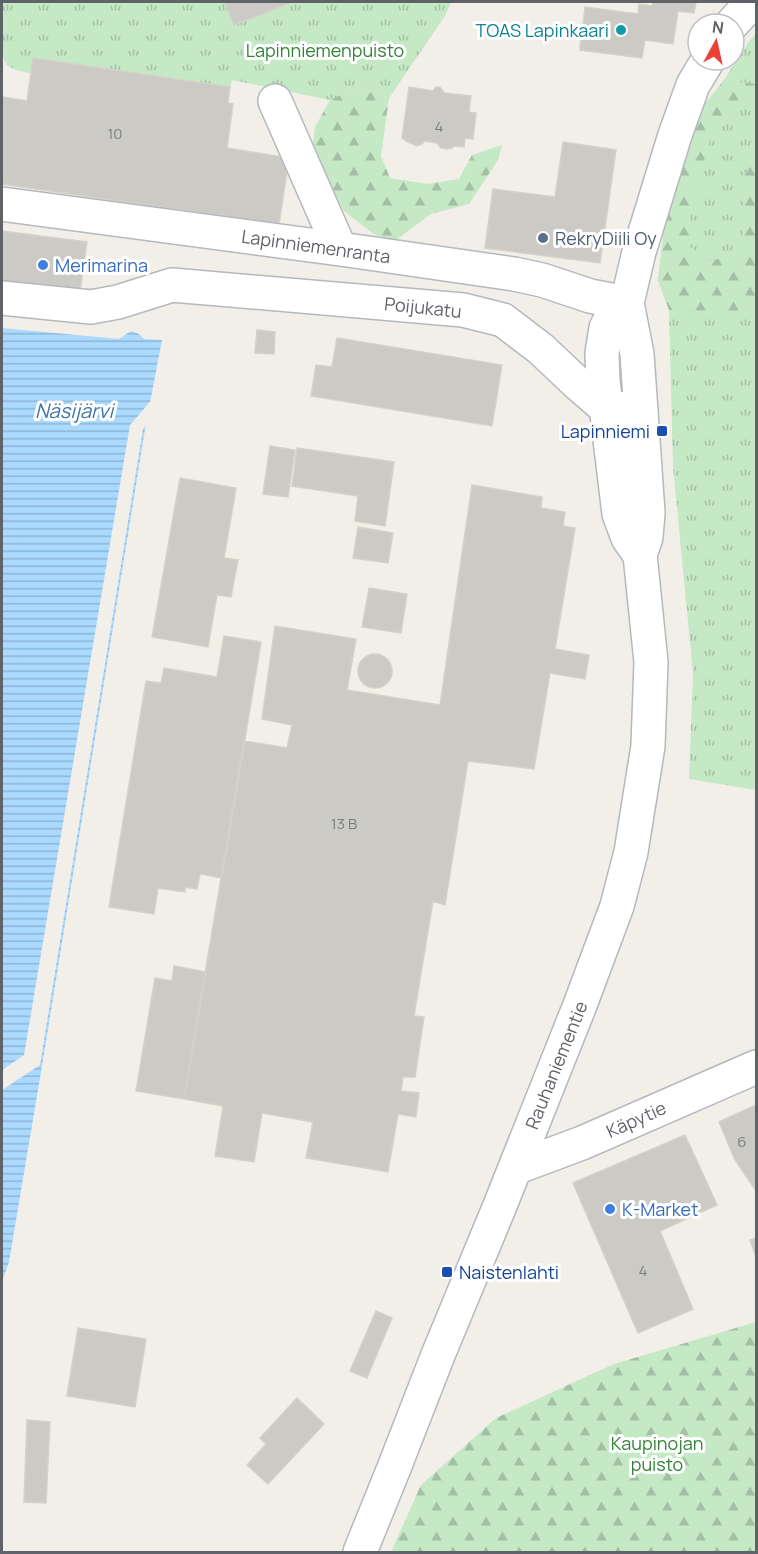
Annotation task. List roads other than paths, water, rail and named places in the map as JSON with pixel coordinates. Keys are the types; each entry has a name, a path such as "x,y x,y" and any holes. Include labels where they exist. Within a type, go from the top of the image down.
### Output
{"street":[{"name":"Rauhaniementie","path":"360,1552 580,1005 617,906 631,852 648,746 651,662 640,555 646,537 648,513 637,354 627,303 639,252 675,135 693,85 701,72"},
{"path":"275,101 340,249"},
{"name":"Lapinniemenranta","path":"2,204 514,274 542,280 590,296 627,303"},
{"name":"Poijukatu","path":"2,298 91,307 118,302 172,285 463,310 503,320 542,349 576,383 606,408"},
{"name":"Rauhaniementie","path":"627,303 612,316 606,328 603,341 603,381 619,514 628,538 640,555"},
{"path":"606,408 640,409"},
{"name":"Käpytie","path":"515,1168 582,1143 756,1067"}],"water":[{"name":"Näsijärvi","path":"2,328 119,339 131,331 144,339 162,340 145,429 9,1262 2,1282"}],"place":[{"name":"TOAS Lapinkaari","path":"621,30"},
{"name":"RekryDiili Oy","path":"543,238"},
{"name":"Merimarina","path":"43,265"},
{"name":"Lapinniemi","path":"662,431"},
{"name":"K-Market","path":"610,1209"},
{"name":"Naistenlahti","path":"447,1272"}],"park label":[{"name":"Lapinniemenpuisto","path":"325,50"},
{"name":"Kaupinojan puisto","path":"657,1453"}]}
